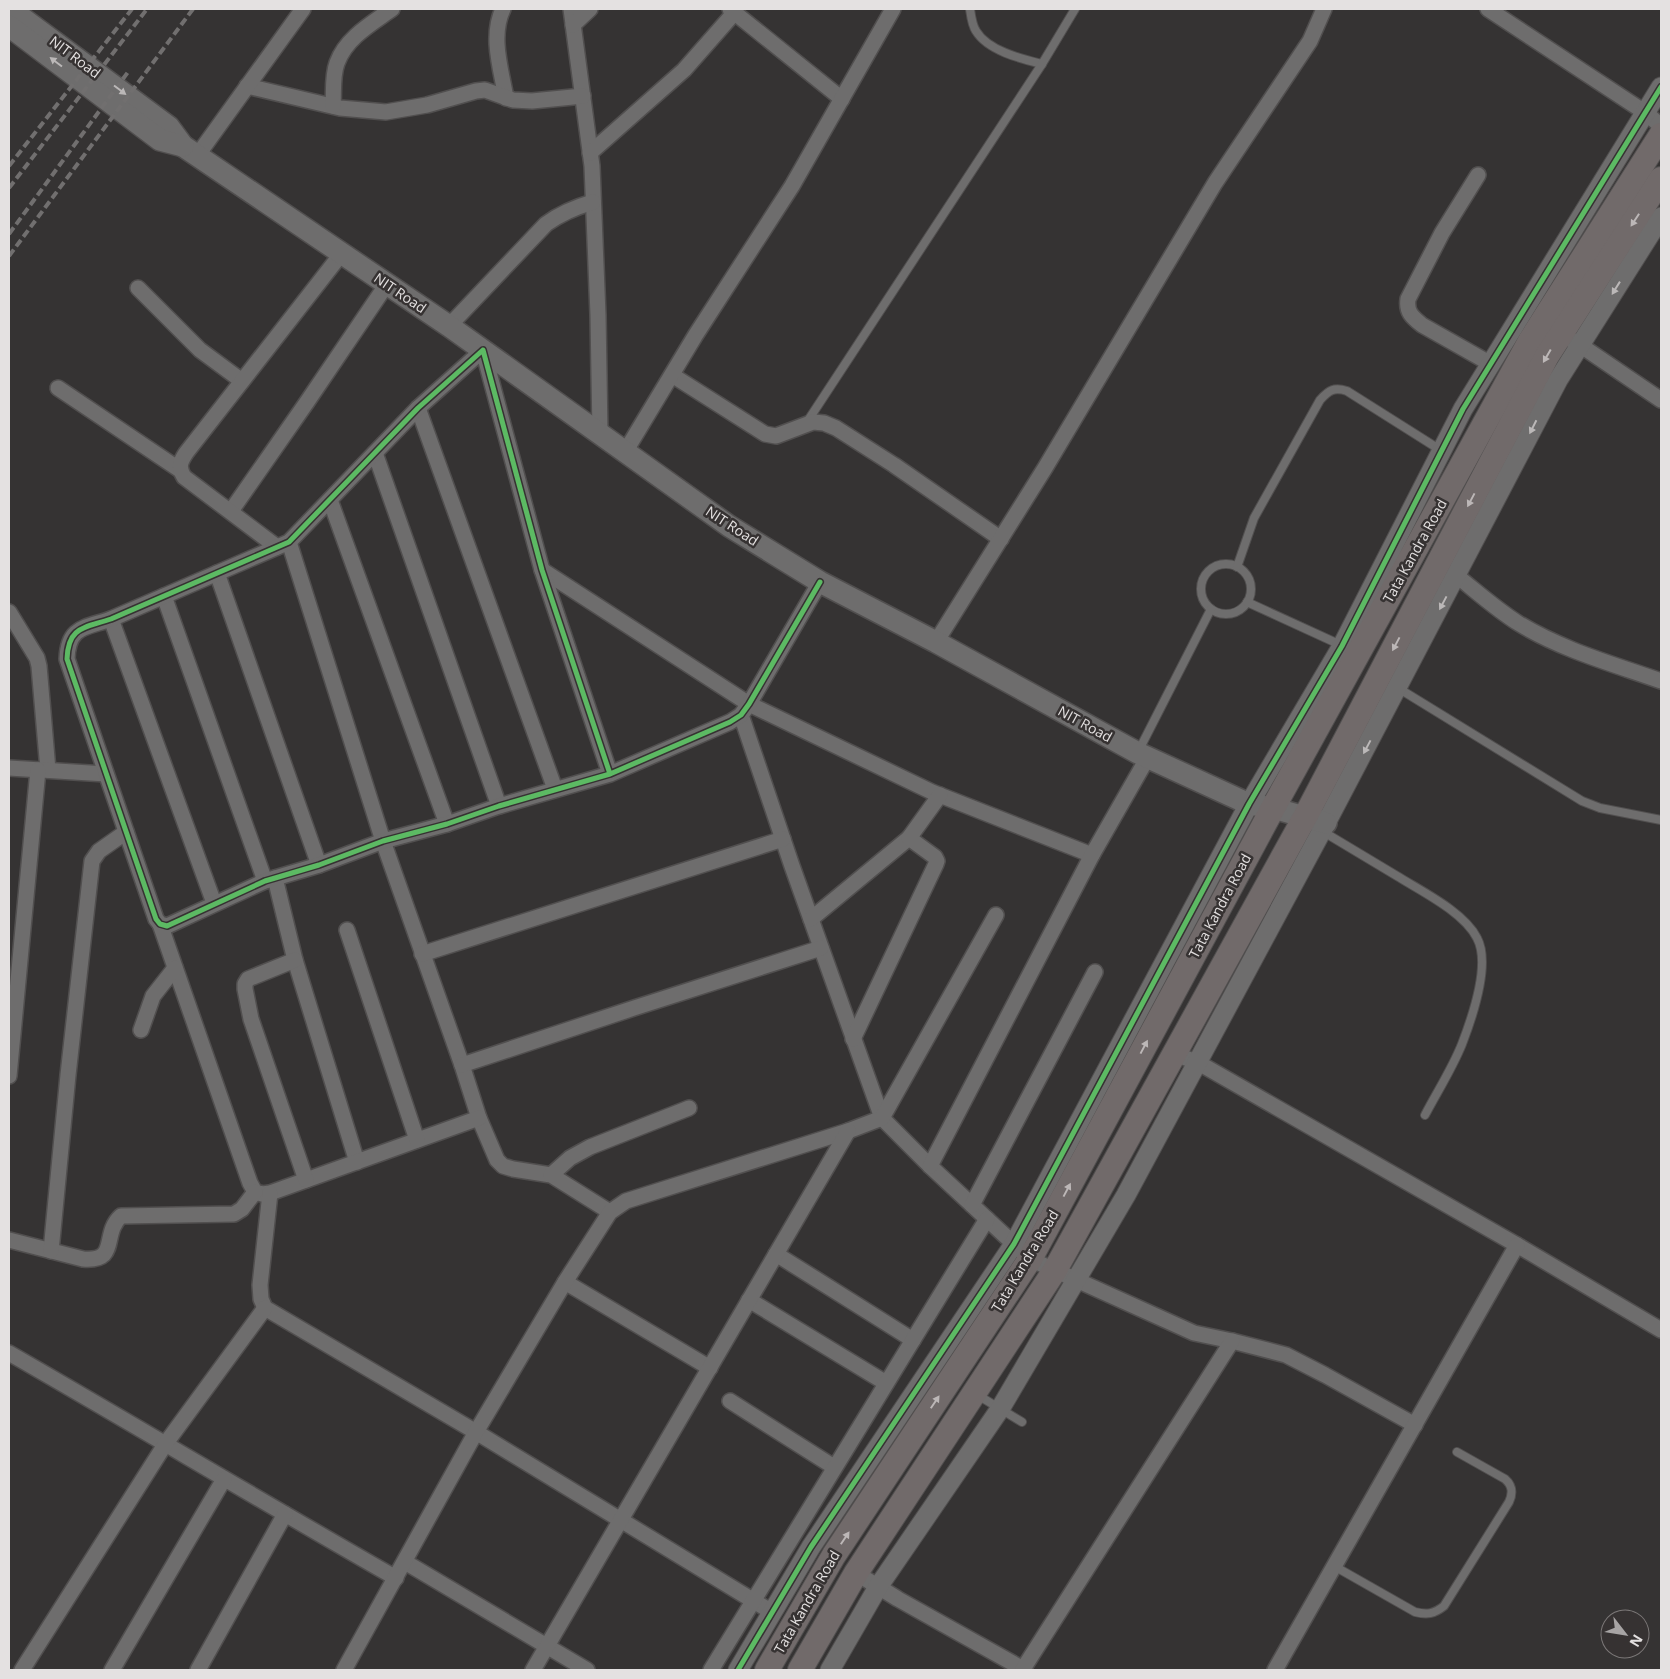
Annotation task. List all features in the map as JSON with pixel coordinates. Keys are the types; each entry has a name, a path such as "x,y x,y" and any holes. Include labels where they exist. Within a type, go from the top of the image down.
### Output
{"main road":[{"name":"NIT Road","path":"10,9 169,127 190,151"},
{"name":"NIT Road","path":"9,26 160,140 190,151 449,326 729,526 820,582 936,642 1143,755 1249,804 1273,808 1318,824"},
{"name":"Tata Kandra Road","path":"767,1670 834,1554 1022,1252 1273,808 1350,651 1530,341 1661,135"},
{"name":"Tata Kandra Road","path":"800,1670 856,1572 974,1393 1065,1276 1105,1181 1174,1054 1318,824 1547,356 1571,339 1660,183"}],"street":[{"path":"190,151 247,86 303,9"},
{"path":"333,106 334,73 344,50 352,40 392,9"},
{"path":"503,9 498,20 496,37 506,98"},
{"path":"571,9 590,153 598,316 600,434"},
{"path":"573,25 590,9"},
{"path":"625,452 792,186 893,9"},
{"path":"936,642 1045,468 1214,183 1310,40 1324,9"},
{"path":"1488,9 1646,113 1661,126"},
{"path":"590,153 684,70 732,10 842,98"},
{"path":"247,86 333,106 386,112 427,105 485,90 506,98 532,101 583,96"},
{"path":"738,1670 811,1547 1022,1252 1249,804 1350,651 1463,409 1661,87"},
{"path":"1478,175 1442,233 1408,299 1407,306 1412,318 1422,325 1491,364"},
{"path":"449,326 546,224 558,215 593,202"},
{"path":"830,1670 878,1587 1001,1408 1065,1276 1126,1195 1197,1062 1318,824 1398,688 1457,576 1558,380 1571,339 1661,217"},
{"path":"180,470 180,462 186,453 342,253"},
{"path":"231,511 387,284"},
{"path":"138,288 200,350 242,381"},
{"path":"1571,339 1661,400"},
{"path":"263,1192 250,1183 160,924 156,919 67,659 71,636 83,629 111,619 283,544 330,500 418,408 483,350 542,570 610,774"},
{"path":"672,375 765,434 776,436 813,422 824,423 836,428 894,465 1001,539"},
{"path":"58,388 180,470 184,477 231,511 283,544 422,954 479,1118 497,1160 503,1166 551,1175 610,1212"},
{"path":"418,408 555,789"},
{"path":"375,453 499,806"},
{"path":"330,500 447,824"},
{"path":"542,570 745,710 940,795 1092,855"},
{"path":"217,573 319,865"},
{"path":"1457,576 1498,610 1560,645 1661,681"},
{"path":"160,924 167,926 270,880 319,865 383,841 447,824 499,806 610,774 730,722 745,710 820,582"},
{"path":"164,596 270,880 357,1162"},
{"path":"9,612 37,658 39,666 43,770 9,1076"},
{"path":"111,619 214,904"},
{"path":"745,710 783,839 882,1118 1022,1252 1065,1276 1194,1333 1286,1355 1415,1425"},
{"path":"930,1166 1143,755"},
{"path":"9,768 106,774"},
{"path":"811,920 909,838 940,795"},
{"path":"51,1251 92,861 99,851 126,832"},
{"path":"853,1039 937,861 935,857 909,838"},
{"path":"422,954 783,839"},
{"path":"344,1670 476,1432 565,1282 610,1212 626,1201 848,1131 882,1118 996,915"},
{"path":"346,930 417,1140"},
{"path":"462,1066 821,948"},
{"path":"295,960 248,979 244,989 251,1020 306,1180"},
{"path":"141,1030 153,996 175,968"},
{"path":"972,1205 1095,972"},
{"path":"1174,1054 1197,1062 1517,1245 1661,1330"},
{"path":"551,1175 570,1158 590,1147 689,1108"},
{"path":"9,1240 83,1259 94,1260 102,1257 107,1252 112,1229 121,1216 234,1214 263,1192 306,1180 479,1118"},
{"path":"533,1670 848,1131"},
{"path":"1105,1181 1126,1195"},
{"path":"263,1192 260,1285 261,1299 265,1308 476,1432 772,1612"},
{"path":"712,1670 834,1467 987,1219"},
{"path":"1275,1670 1517,1245"},
{"path":"776,1254 912,1340"},
{"path":"565,1282 710,1368"},
{"path":"749,1300 886,1383"},
{"path":"22,1670 166,1443 265,1308"},
{"path":"856,1572 878,1587 1024,1670 1232,1341"},
{"path":"9,1353 396,1578"},
{"path":"730,1401 834,1467"},
{"path":"112,1670 224,1479"},
{"path":"198,1670 285,1514"},
{"path":"405,1562 546,1648 587,1670"}],"lane":[{"path":"970,9 976,32 995,47 1012,56 1042,64"},
{"path":"805,425 1042,64 1075,9"},
{"path":"1237,567 1254,518 1320,400 1328,391 1337,388 1348,391 1442,451"},
{"path":"1221,565 1237,567 1249,579 1250,595 1242,609 1235,613 1219,613 1211,609 1202,596 1203,580 1207,573 1221,565"},
{"path":"1247,602 1350,651"},
{"path":"1143,755 1211,609"},
{"path":"1398,688 1582,801 1600,808 1661,820"},
{"path":"1318,824 1441,903 1466,923 1477,937 1483,954 1481,977 1470,1020 1462,1045 1425,1115"},
{"path":"974,1393 1022,1422"},
{"path":"1334,1566 1415,1612 1430,1614 1437,1612 1444,1606 1509,1502 1512,1490 1509,1483 1504,1479 1457,1452"}],"railway":[{"path":"9,166 132,9"},
{"path":"9,188 147,9"},
{"path":"9,256 193,9"},
{"path":"9,234 128,72"}],"cycle path":[{"path":"738,1670 811,1547 1014,1244 1249,804 1342,646 1463,409 1661,87"},
{"path":"610,774 542,570 483,350 418,408 289,542 111,619 86,627 75,634 68,648 67,659 156,919 160,924 167,926 265,881 319,865 383,841 447,824 499,806 610,774 730,722 741,715 749,704 820,582"}]}
